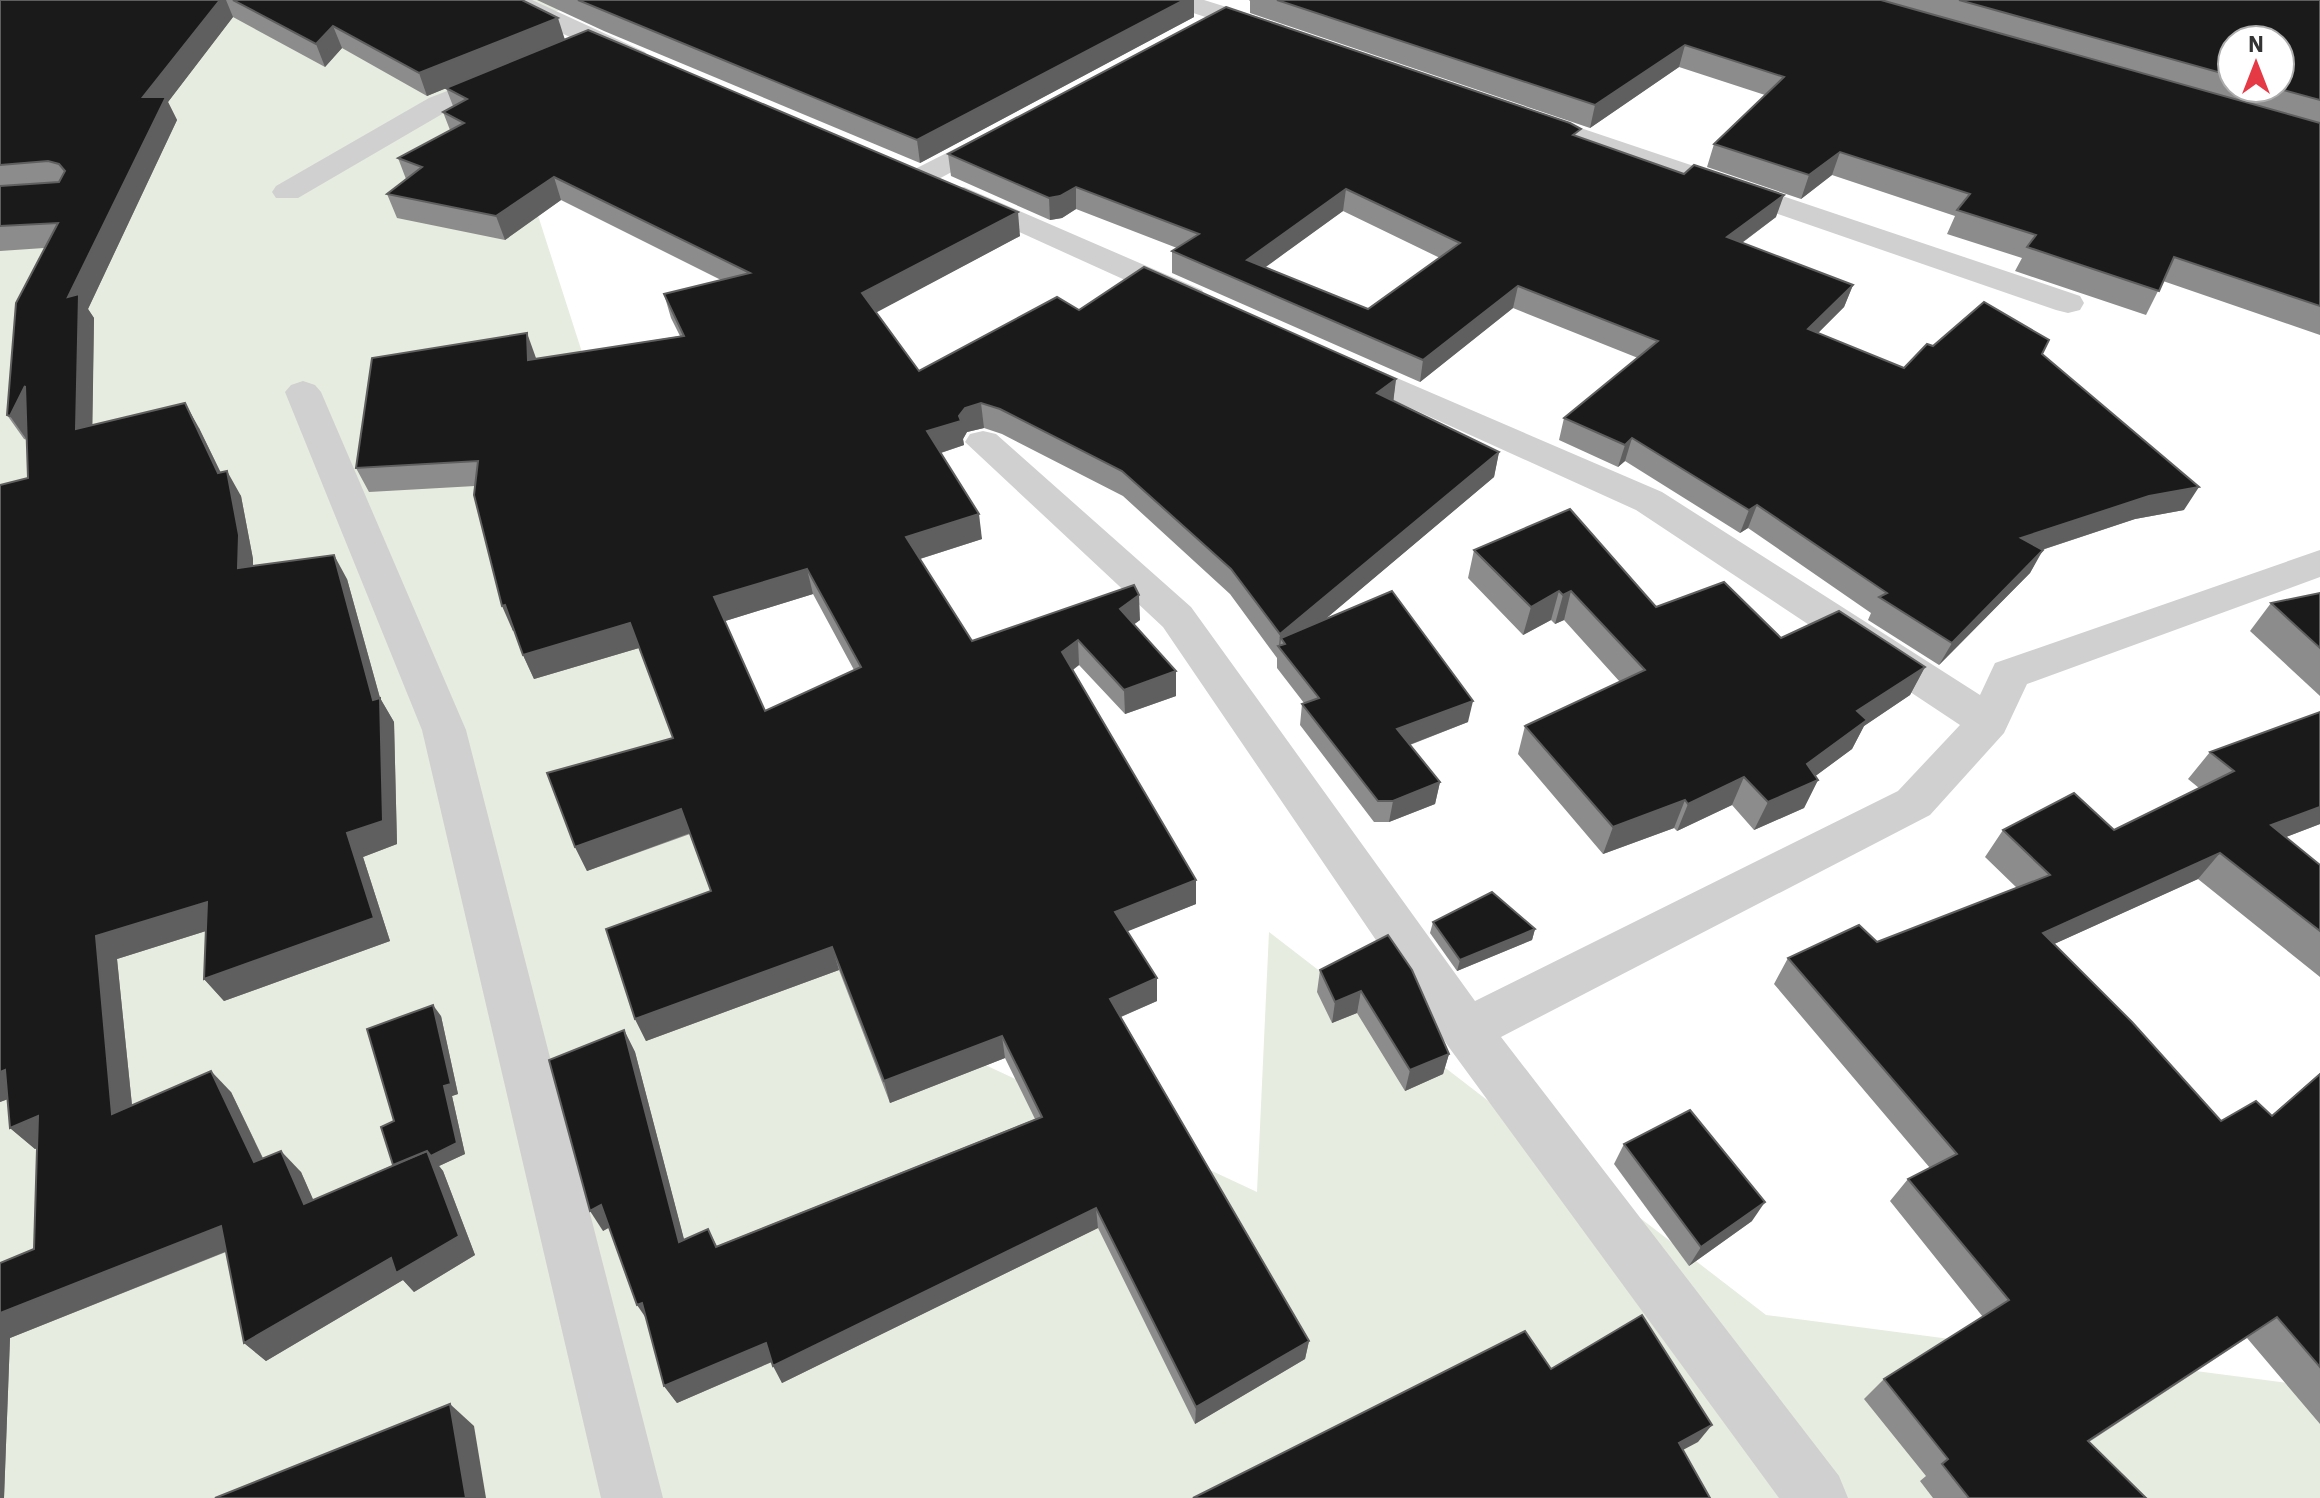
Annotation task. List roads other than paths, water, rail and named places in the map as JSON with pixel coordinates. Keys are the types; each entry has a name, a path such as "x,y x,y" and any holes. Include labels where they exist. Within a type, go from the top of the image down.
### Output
{"street":[{"path":"511,0 580,46 665,70"},
{"path":"1178,0 1238,7 1302,40"},
{"path":"1199,29 1238,7"},
{"path":"287,192 439,104 538,64"},
{"path":"1497,107 2068,303"},
{"path":"1018,125 907,171 1212,307"},
{"path":"1314,352 1649,501 1989,722"},
{"path":"303,392 444,730 632,1498"},
{"path":"983,442 1177,617 1466,1030 1817,1498"},
{"path":"1466,1030 1914,803 1989,722 2010,674 2320,563"}]}
